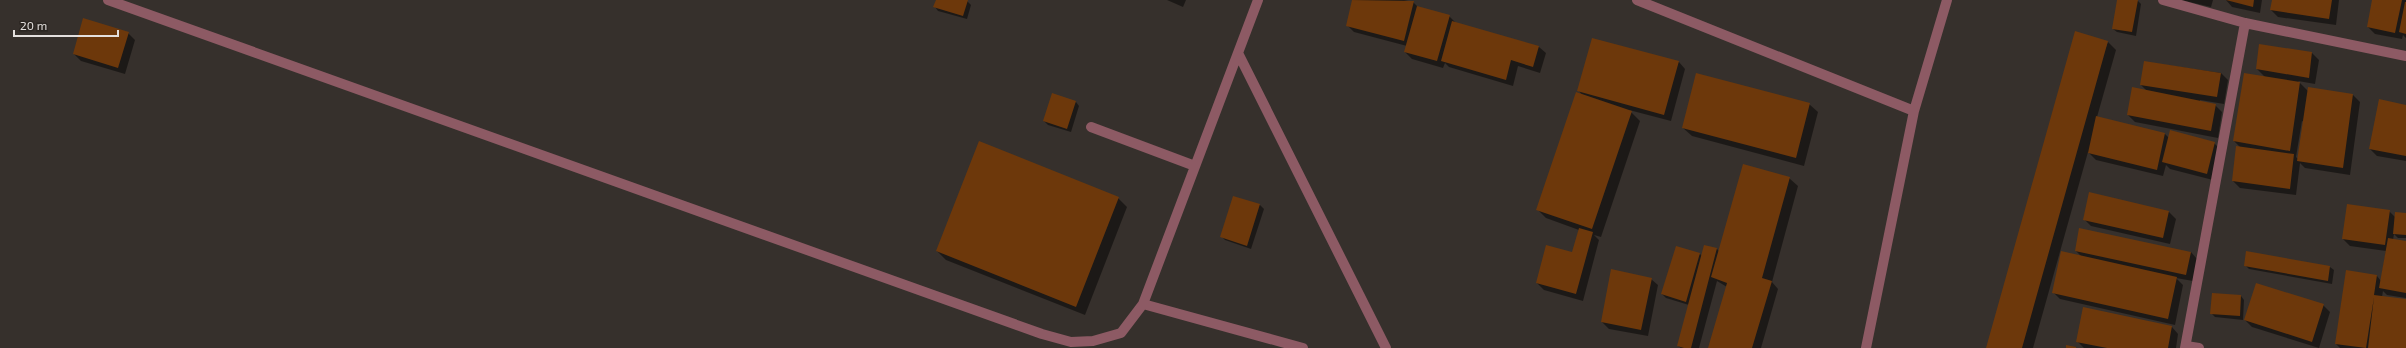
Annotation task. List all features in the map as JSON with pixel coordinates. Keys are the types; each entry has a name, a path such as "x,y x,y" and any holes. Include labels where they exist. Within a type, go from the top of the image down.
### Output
{"street":[{"path":"108,0 1042,334 1071,342 1093,341 1122,332 1143,304 1258,0"},
{"path":"1637,0 1914,111"},
{"path":"1866,348 1914,111 1947,0"},
{"path":"2163,0 2245,24 2406,56"},
{"path":"2198,348 2186,347 2245,24"},
{"path":"1238,53 1386,348"},
{"path":"1091,128 1195,166"},
{"path":"1143,304 1304,348"}],"building":[{"path":"936,0 968,0 963,16 933,7"},
{"path":"1352,0 1414,1 1404,41 1346,26"},
{"path":"2117,0 2138,0 2132,32 2112,29"},
{"path":"2226,0 2254,0 2253,7"},
{"path":"2272,0 2332,0 2329,19 2270,10"},
{"path":"2372,0 2402,0 2395,33 2367,27"},
{"path":"2406,2 2406,34 2399,32"},
{"path":"1417,6 1450,15 1437,61 1404,52"},
{"path":"83,18 129,32 118,68 73,54"},
{"path":"1452,21 1539,46 1533,67 1511,60 1506,80 1441,61"},
{"path":"2075,31 2108,41 2022,348 1986,348"},
{"path":"1592,38 1679,61 1664,115 1577,91"},
{"path":"2259,44 2312,52 2309,78 2256,69"},
{"path":"2144,61 2221,73 2217,97 2140,85"},
{"path":"1696,73 1810,103 1796,158 1682,128"},
{"path":"2244,73 2300,82 2290,151 2233,141"},
{"path":"2132,87 2216,104 2211,131 2127,115"},
{"path":"2308,87 2353,94 2343,168 2297,161"},
{"path":"1576,92 1632,111 1592,229 1536,210"},
{"path":"1052,93 1076,101 1067,129 1043,121"},
{"path":"2379,99 2406,105 2406,156 2369,149"},
{"path":"2096,116 2165,133 2157,170 2088,153"},
{"path":"2170,130 2215,142 2207,174 2162,162"},
{"path":"979,141 1119,197 1076,307 936,251"},
{"path":"2236,146 2294,154 2290,189 2232,181"},
{"path":"1743,164 1790,177 1762,278 1772,281 1752,348 1708,348 1727,283 1711,277"},
{"path":"2089,192 2169,211 2163,238 2083,220"},
{"path":"1233,196 1260,204 1247,246 1220,237"},
{"path":"2347,204 2390,210 2385,245 2342,239"},
{"path":"2395,212 2406,213 2406,235 2393,234"},
{"path":"1579,228 1593,232 1576,294 1536,283 1546,245 1572,252"},
{"path":"2079,228 2191,252 2186,275 2075,251"},
{"path":"2388,238 2406,241 2406,293 2379,288"},
{"path":"1704,245 1717,248 1691,348 1684,348 1677,346"},
{"path":"1676,246 1700,253 1686,302 1661,294"},
{"path":"2061,251 2177,277 2168,319 2052,293"},
{"path":"2246,251 2330,266 2328,281 2244,266"},
{"path":"1611,269 1652,278 1641,330 1601,322"},
{"path":"2346,270 2377,275 2374,295 2406,299 2406,348 2368,348 2374,297 2366,348 2335,344"},
{"path":"2256,283 2324,304 2312,342 2244,320"},
{"path":"2212,293 2241,295 2240,316 2210,314"},
{"path":"2083,307 2172,326 2168,348 2107,348 2076,342"},
{"path":"2066,345 2076,347 2076,348 2066,348"}]}
